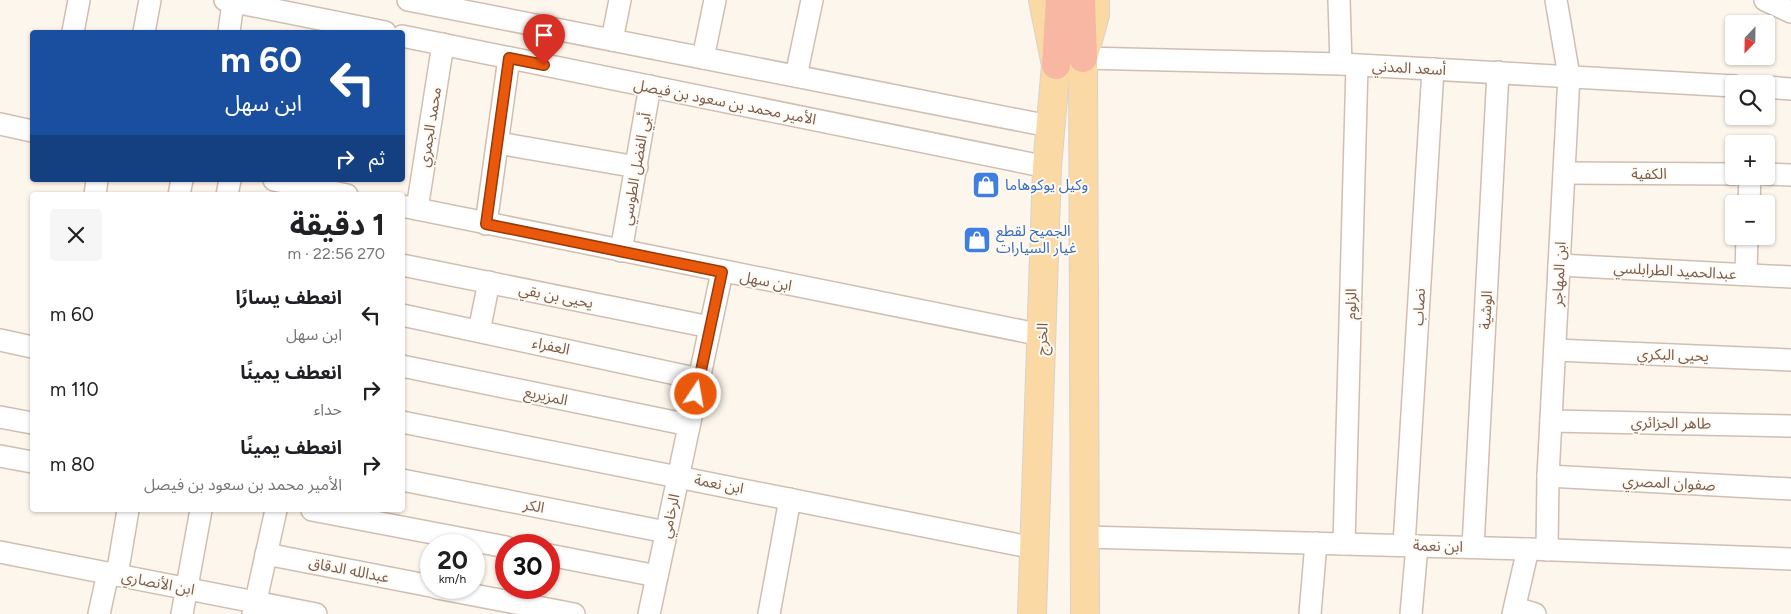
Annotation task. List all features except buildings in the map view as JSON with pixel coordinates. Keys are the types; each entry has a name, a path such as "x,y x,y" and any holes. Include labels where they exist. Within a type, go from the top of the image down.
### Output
{"highway":[{"path":"1056,65 1060,0"},
{"path":"1081,0 1083,58"}],"main road":[{"name":"الخرج","path":"1032,614 1047,167 1049,126 1056,65 1043,0"},
{"path":"1086,614 1083,58 1095,15 1095,0"}],"street":[{"path":"73,30 79,0"},
{"path":"144,30 150,0"},
{"path":"408,0 440,3 612,40 1049,126"},
{"path":"612,40 620,0"},
{"path":"703,58 715,0"},
{"path":"796,76 812,0"},
{"name":"الزلوم","path":"1340,0 1349,64 1344,544"},
{"name":"ابن المهاجر","path":"1521,612 1537,549 1548,476 1569,76 1556,0"},
{"path":"1765,0 1791,12"},
{"path":"229,30 229,1 368,30"},
{"name":"الأمير محمد بن سعود بن فيصل","path":"405,37 1047,167"},
{"name":"محمد الجمري","path":"410,208 443,44"},
{"path":"486,224 509,58"},
{"name":"أسعد المدني","path":"1083,58 1349,64 1725,85"},
{"name":"نصاب","path":"1411,614 1411,546 1433,69"},
{"name":"الوشية","path":"1473,547 1498,72"},
{"name":"أبي الفضل الطوسي","path":"620,251 637,167 650,86"},
{"path":"1775,88 1791,89"},
{"path":"0,124 30,131"},
{"path":"498,143 637,167"},
{"name":"الكفية","path":"1564,173 1725,174"},
{"path":"1775,174 1791,175"},
{"path":"284,182 332,192"},
{"name":"ابن سهل","path":"410,208 1042,335"},
{"path":"1746,274 1748,245"},
{"name":"عبدالحميد الطرابلسي","path":"1559,265 1791,277"},
{"name":"يحيى بن بقي","path":"405,266 710,327"},
{"name":"الرخامي","path":"649,614 722,272"},
{"path":"479,331 489,282"},
{"name":"العفراء","path":"405,316 699,379"},
{"path":"0,340 30,347"},
{"name":"يحيى البكري","path":"1555,350 1791,360"},
{"name":"المزيريع","path":"405,367 689,425"},
{"path":"0,417 30,424"},
{"name":"طاهر الجزائري","path":"1551,421 1791,426"},
{"name":"ابن نعمة","path":"405,423 1034,548"},
{"path":"0,456 30,462"},
{"name":"صفوان المصري","path":"1548,476 1791,489"},
{"name":"الكر","path":"405,481 666,532"},
{"path":"769,614 790,498"},
{"path":"99,614 112,574 128,512"},
{"path":"182,614 201,512"},
{"path":"254,608 276,512"},
{"path":"322,512 495,545"},
{"name":"ابن نعمة","path":"1086,537 1473,547 1791,559"},
{"path":"1310,614 1316,543"},
{"name":"ابن الأنصاري","path":"0,552 186,588 254,608 316,614"},
{"name":"عبدالله الدقاق","path":"266,554 420,584"},
{"path":"560,558 657,576"},
{"path":"485,597 574,614"}],"place":[{"name":"وكيل يوكوهاما","path":"986,185"},
{"name":"الجميح لقطع غيار السيارات","path":"977,240"}],"route":[{"path":"544,65 509,58 486,224 722,272 696,394"}]}
